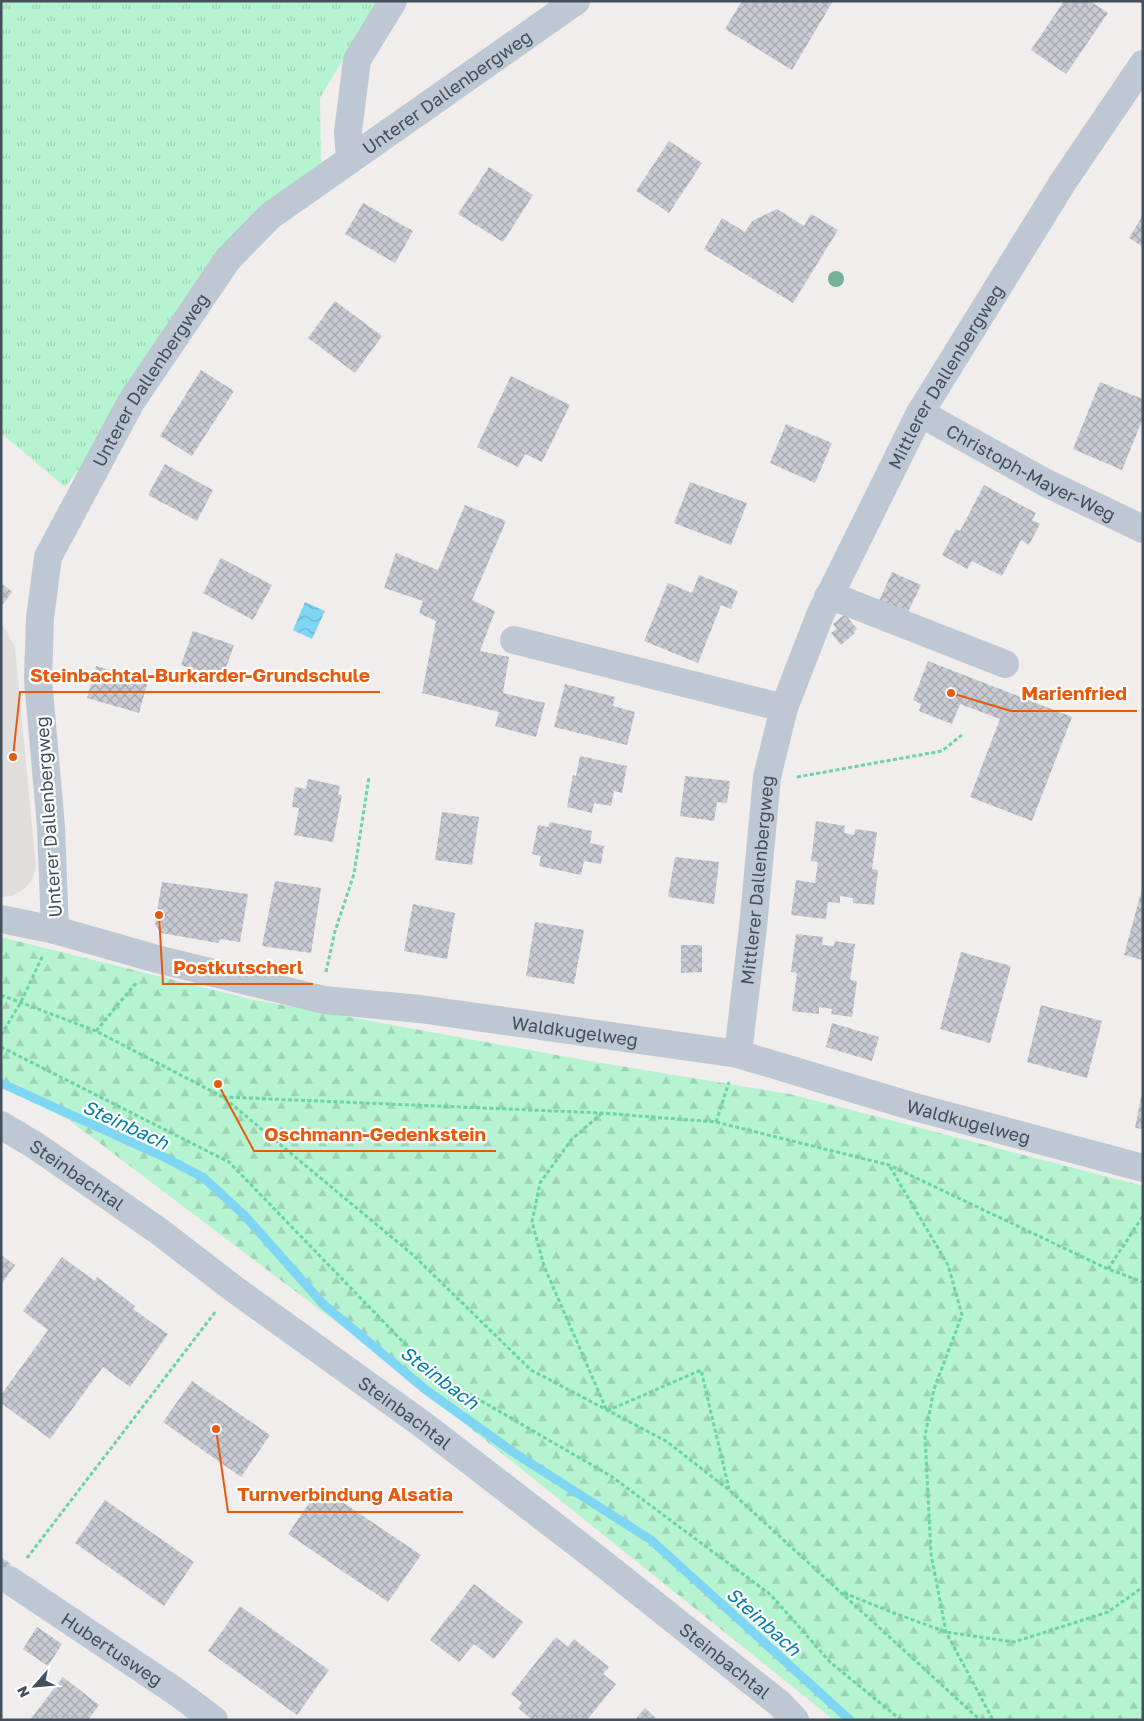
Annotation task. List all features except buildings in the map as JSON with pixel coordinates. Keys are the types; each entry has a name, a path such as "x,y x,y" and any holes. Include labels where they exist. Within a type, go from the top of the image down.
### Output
{"street":[{"path":"350,160 348,132 357,60 393,1"},
{"name":"Unterer Dallenbergweg","path":"55,930 51,827 38,679 40,618 48,557 131,402 228,258 270,216 576,1"},
{"name":"Mittlerer Dallenbergweg","path":"738,1054 753,927 766,777 784,708 828,597 920,413 1063,182 1143,64"},
{"name":"Christoph-Mayer-Weg","path":"920,413 1046,483 1143,529"},
{"path":"828,597 842,600 1005,664"},
{"path":"514,640 784,708"},
{"name":"Waldkugelweg","path":"1,919 55,930 157,959 324,1000 420,1009 738,1054 911,1106 1143,1168"},
{"name":"Steinbachtal","path":"1,1124 160,1232 234,1289 430,1430 600,1561 780,1704 795,1720"},
{"name":"Hubertusweg","path":"9,1580 178,1693 214,1720"}],"path":[{"path":"766,777 788,779 942,750 964,734"},
{"path":"326,964 334,930 354,874 369,777"},
{"path":"1,1035 21,1002 55,930"},
{"path":"96,1031 157,959"},
{"path":"1,995 96,1031 223,1097 412,1254 531,1370 666,1441 729,1490 980,1720"},
{"path":"1,1046 229,1162 433,1373 610,1476 763,1589 771,1595 830,1662 901,1720"},
{"path":"716,1122 738,1054"},
{"path":"223,1097 602,1112 716,1122 889,1165 1108,1269 1143,1282"},
{"path":"602,1112 572,1139 540,1183 532,1222 544,1266 607,1411"},
{"path":"889,1165 948,1266 962,1315 934,1389 925,1436 931,1554 946,1632 993,1720"},
{"path":"1108,1269 1143,1216"},
{"path":"9,1580 234,1289"},
{"path":"607,1411 700,1370 729,1490"},
{"path":"841,1591 946,1632 1014,1642 1108,1612 1143,1587"}],"shaded area":[{"path":"1,624 15,647 36,868 32,880 24,889 12,896 1,897"}],"green space":[{"path":"1,1 378,1 320,98 321,164 65,487 1,433"},
{"path":"1,937 250,999 590,1061 790,1094 1143,1186 1143,1720 834,1720 373,1350 69,1120 1,1087"}],"water":[{"path":"305,602 325,611 312,639 293,630"}],"waterway":[{"name":"Steinbach","path":"1,1083 166,1158 204,1178 245,1216 323,1304 426,1390 513,1452 651,1540 850,1720"}],"place":[{"name":"Marienfried","path":"951,693"},
{"name":"Steinbachtal-Burkarder-Grundschule","path":"13,757"},
{"name":"Postkutscherl","path":"159,915"},
{"name":"Oschmann-Gedenkstein","path":"218,1084"},
{"name":"Turnverbindung Alsatia","path":"216,1429"}]}
